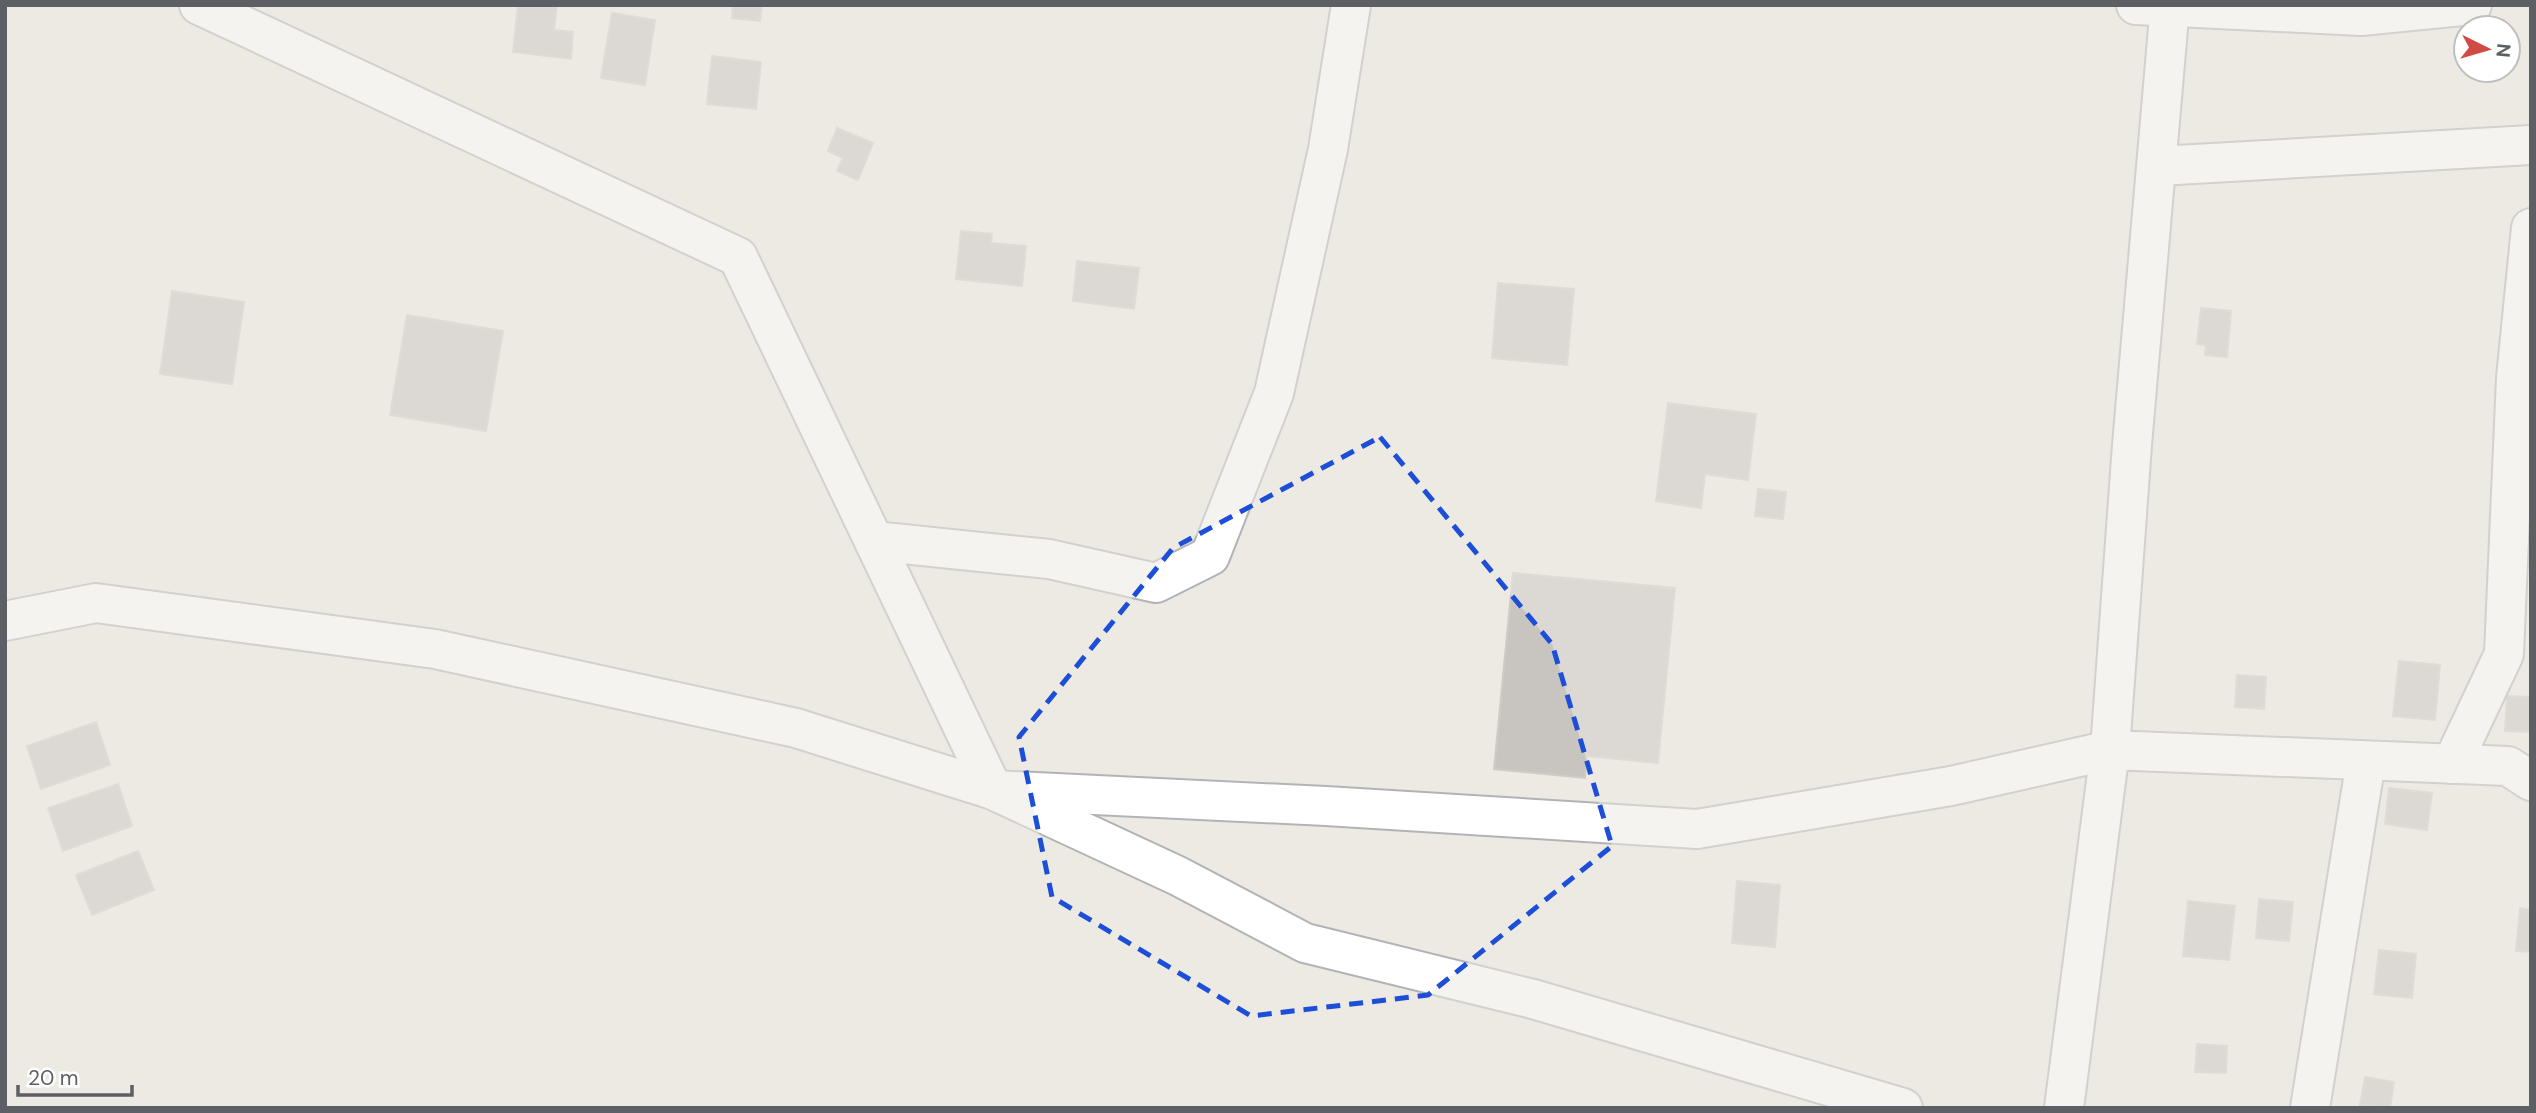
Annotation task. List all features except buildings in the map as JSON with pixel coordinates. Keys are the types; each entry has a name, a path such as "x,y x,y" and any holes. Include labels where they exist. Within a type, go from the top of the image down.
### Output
{"street":[{"path":"198,5 738,257 993,790"},
{"path":"874,541 1049,559 1156,583 1210,556 1274,393 1328,149 1351,5"},
{"path":"2064,1108 2110,750 2132,446 2158,166 2159,7 2361,16 2472,5"},
{"path":"2158,166 2531,145"},
{"path":"2452,764 2504,654 2516,378 2531,228"},
{"path":"5,621 96,603 435,649 796,728 993,790 1178,876 1305,943 1533,999 1903,1108"},
{"path":"993,790 1340,807 1697,829 1951,786 2110,750 2508,766 2531,781"},
{"path":"2310,1108 2366,761"}],"highlighted area":[{"path":"1380,437 1552,644 1612,846 1428,995 1251,1016 1052,897 1019,737 1173,548"}]}
